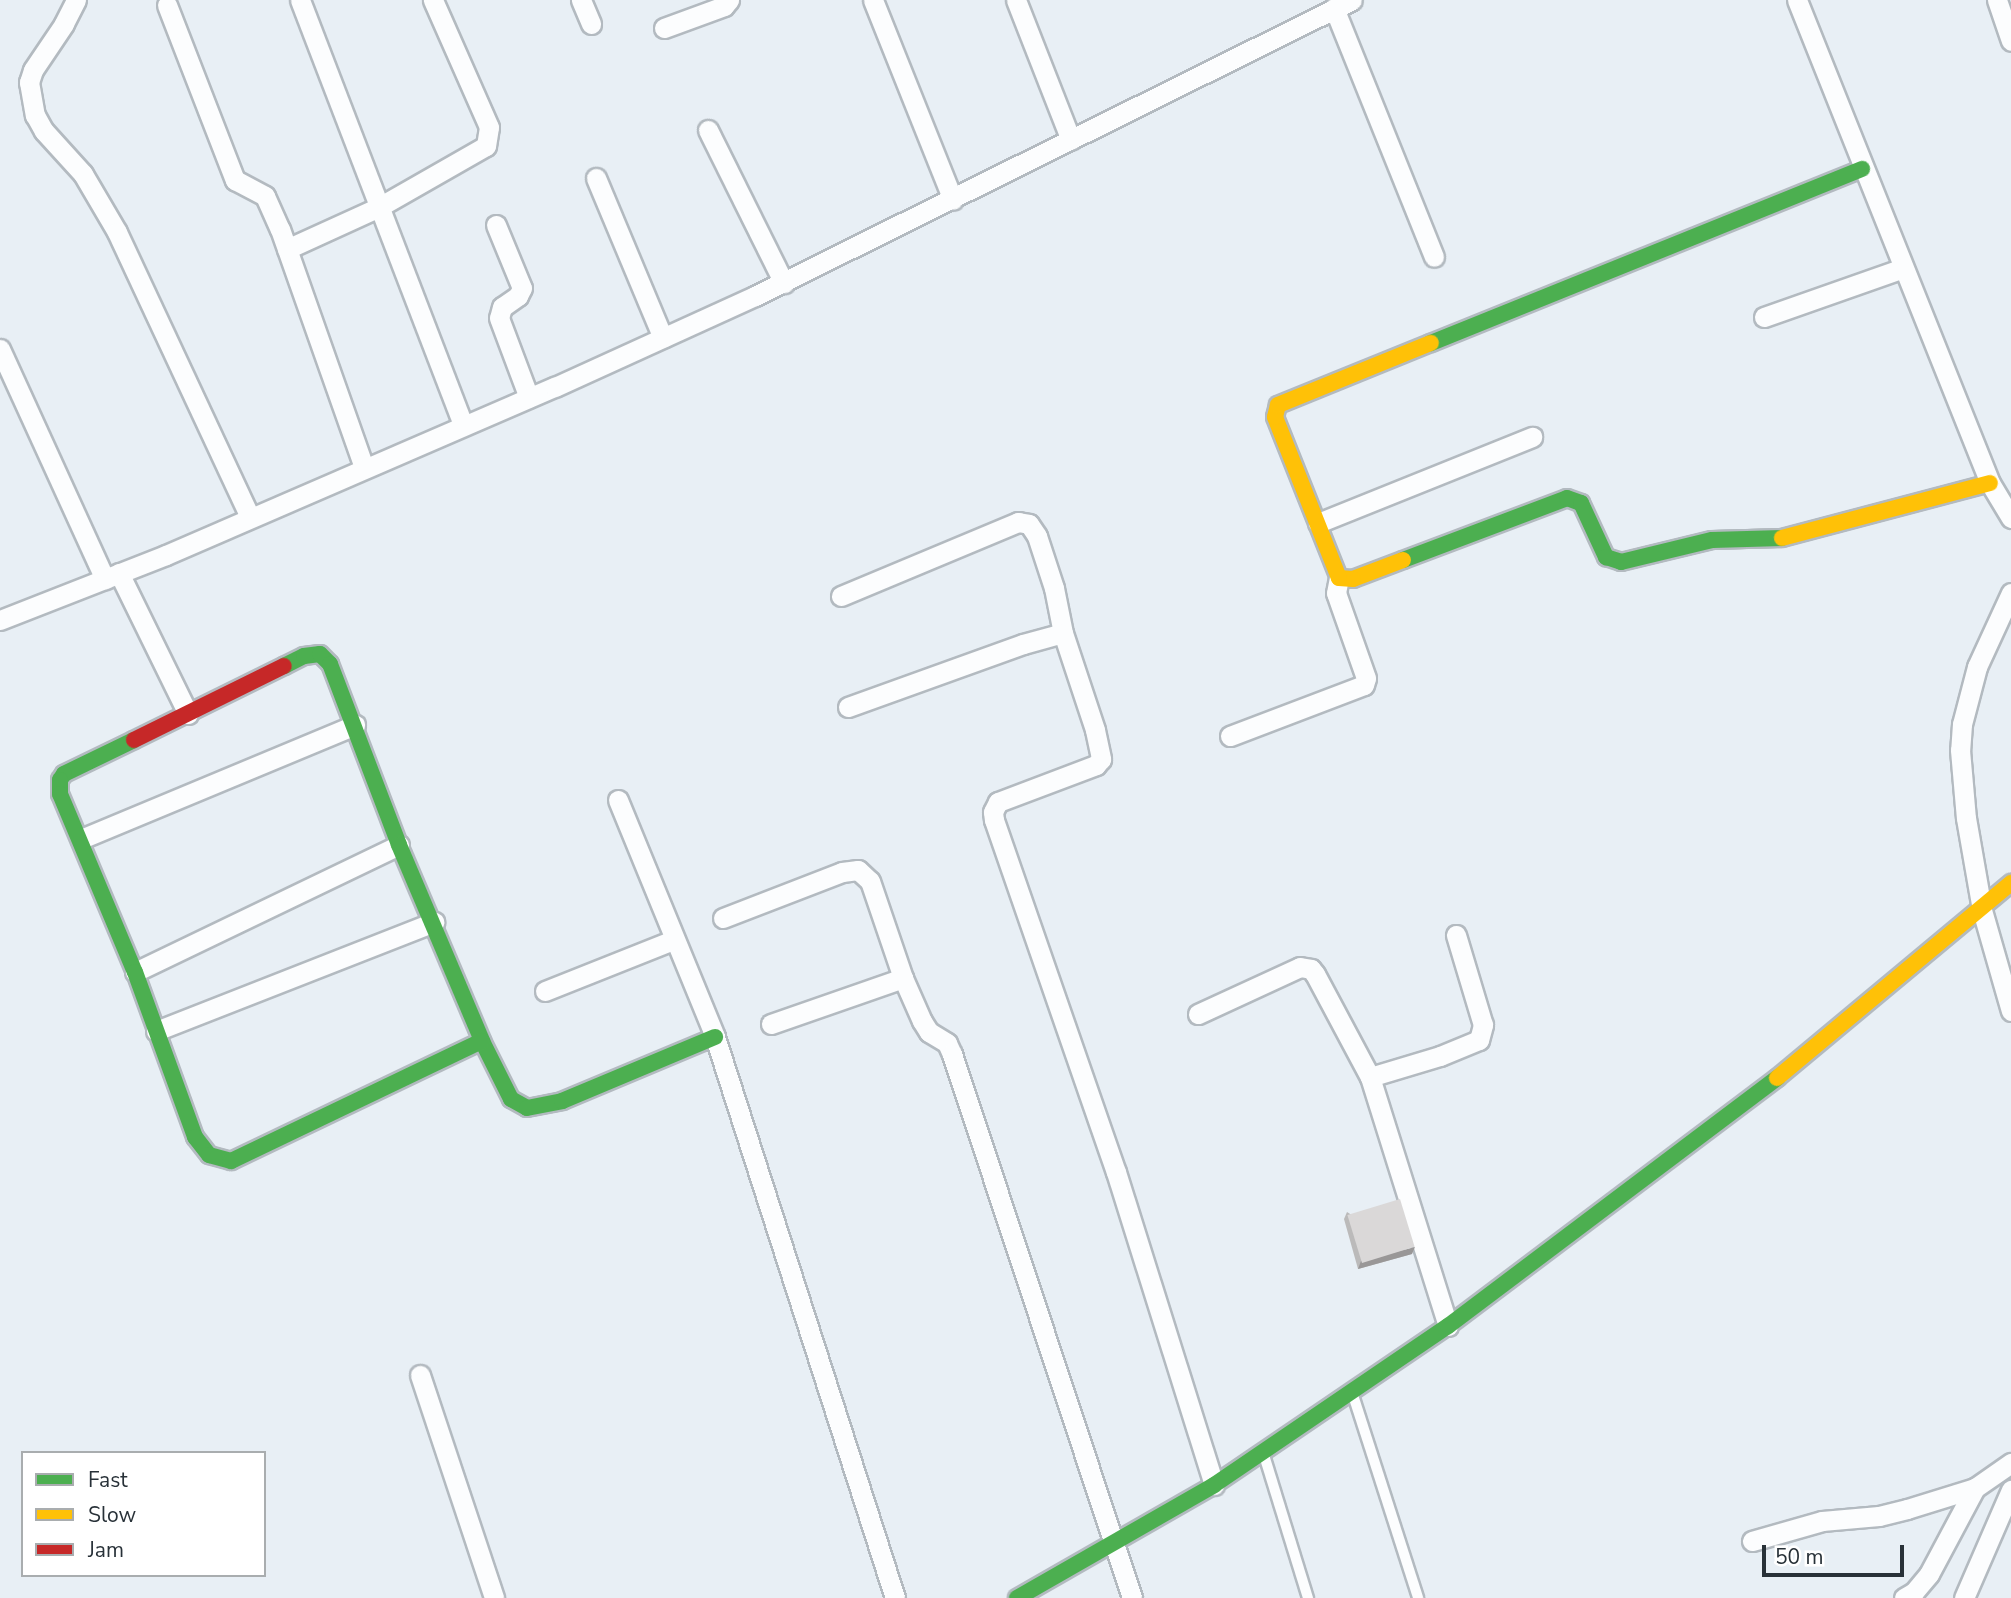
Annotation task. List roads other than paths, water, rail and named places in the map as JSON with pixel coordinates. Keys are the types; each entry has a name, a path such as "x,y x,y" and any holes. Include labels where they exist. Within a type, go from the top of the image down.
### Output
{"street":[{"path":"76,0 64,24 33,70 29,82 30,101 44,131 83,174 117,232 250,517"},
{"path":"300,0 463,425"},
{"path":"287,249 379,207 481,151 489,141 487,121 433,0"},
{"path":"581,0 591,24"},
{"path":"664,28 724,6 729,0"},
{"path":"873,0 953,200"},
{"path":"1016,0 1071,141"},
{"path":"1797,0 1842,107 1862,169 1990,483 2011,518"},
{"path":"1997,0 2011,41"},
{"path":"0,620 112,576 663,338 953,200 1343,4 1434,257"},
{"path":"167,5 234,180 265,196 287,249 364,467"},
{"path":"708,130 785,282"},
{"path":"1230,736 1364,685 1366,678 1335,593 1339,578 1275,417 1278,405 1862,169"},
{"path":"596,178 663,338"},
{"path":"496,225 522,288 518,296 502,307 499,318 528,398"},
{"path":"1764,317 1903,268"},
{"path":"0,349 112,576 188,714"},
{"path":"1318,523 1532,437"},
{"path":"1339,578 1353,579 1567,498 1581,503 1606,557 1621,562 1712,540 1746,537 1780,539 1990,483"},
{"path":"841,596 1024,522 1033,527 1044,555 1063,633 1095,730 1101,759 1096,765 998,802 993,812 994,820 1116,1172 1214,1485"},
{"path":"2011,593 1977,667 1962,724 1960,750 1966,818 1982,910 2011,1011"},
{"path":"848,706 1023,644 1063,633"},
{"path":"482,1041 231,1161 209,1156 200,1145 135,972 61,794 59,783 62,776 312,653 325,657 355,725 399,845 434,922 482,1041 511,1099 519,1105 538,1108 715,1037"},
{"path":"81,839 355,725"},
{"path":"618,800 673,940 715,1037 894,1598"},
{"path":"135,972 399,845"},
{"path":"723,918 842,872 858,870 870,881 903,978 925,1026 947,1043 955,1062 1132,1598"},
{"path":"1017,1598 1112,1541 1214,1485 1448,1326 1793,1066 2011,883"},
{"path":"156,1031 434,922"},
{"path":"1370,1077 1479,1040 1483,1025 1456,935"},
{"path":"545,991 673,940"},
{"path":"1198,1013 1300,967 1311,969 1329,997 1370,1077 1448,1326"},
{"path":"771,1024 903,978"},
{"path":"420,1375 494,1598"},
{"path":"1752,1541 1822,1521 1890,1514 1975,1488 2011,1463"},
{"path":"1905,1598 1914,1592 1929,1574 1975,1488"},
{"path":"1964,1598 2011,1490"}],"lane":[{"path":"1352,1392 1418,1598"},
{"path":"1263,1453 1308,1598"}]}
